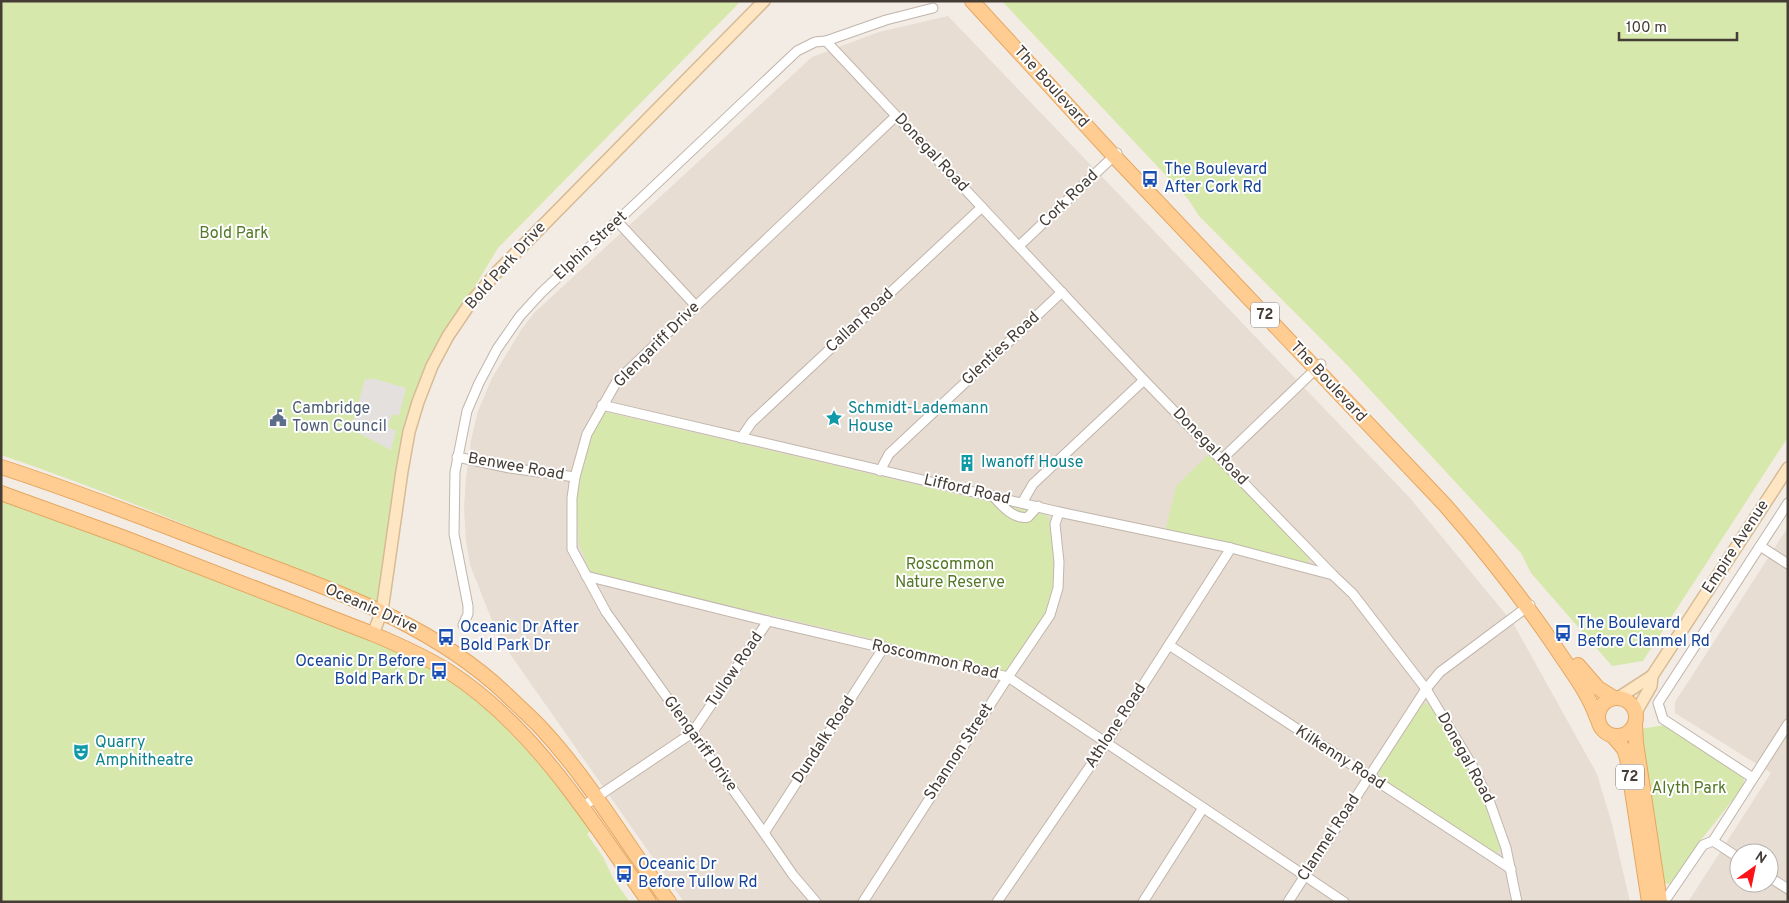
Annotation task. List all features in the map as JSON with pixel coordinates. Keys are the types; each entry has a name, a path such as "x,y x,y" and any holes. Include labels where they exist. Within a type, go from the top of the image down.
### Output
{"main road":[{"name":"The Boulevard","path":"972,1 1318,366 1481,547 1585,675 1598,688 1616,698"},
{"name":"The Boulevard","path":"981,1 1116,154"},
{"name":"Oceanic Drive","path":"1,467 92,498 382,611 431,637 482,672 542,729 596,798 669,902"},
{"name":"Oceanic Drive","path":"1,493 133,541 373,634 403,647 446,670 495,706 529,739 582,807 649,902"},
{"name":"The Boulevard","path":"1530,605 1581,684 1598,718"},
{"path":"1598,718 1598,712 1603,703 1616,698"},
{"name":"72","path":"1616,698 1628,701 1635,718 1636,743 1662,902"},
{"name":"72","path":"1598,718 1600,728 1613,736 1624,749 1627,758 1649,902"},
{"path":"1613,736 1624,735 1632,729 1635,718"}],"street":[{"name":"Bold Park Drive","path":"373,634 382,611 409,432 432,366 448,336 471,302 496,272 764,1"},
{"name":"Elphin Street","path":"462,626 468,614 468,606 455,541 453,518 455,472 467,411 490,360 520,316 541,293 788,58 804,46 826,41 886,20 934,8"},
{"name":"Donegal Road","path":"826,41 1144,380 1353,594 1426,689 1472,765 1490,803 1506,848 1517,902"},
{"name":"Glengariff Drive","path":"816,902 793,875 606,612 572,550 572,498 575,477 587,434 617,381 896,116"},
{"name":"Cork Road","path":"1019,246 1116,154"},
{"name":"Callan Road","path":"741,438 752,422 982,208"},
{"path":"617,221 696,306"},
{"name":"Glenties Road","path":"880,471 889,454 1062,292"},
{"path":"1222,459 1318,366"},
{"path":"1022,503 1033,484 1144,380"},
{"name":"Lifford Road","path":"602,405 1059,512 1231,548 1333,575"},
{"name":"Benwee Road","path":"458,457 510,468 575,477"},
{"name":"Empire Avenue","path":"1616,698 1652,676 1788,468"},
{"path":"993,496 1010,512 1022,518 1028,517 1038,506"},
{"path":"1753,778 1664,719 1658,703 1788,503"},
{"name":"Shannon Street","path":"863,902 1050,615 1058,588 1059,562 1055,524 1059,512"},
{"path":"1760,546 1788,564"},
{"name":"Athlone Road","path":"997,902 1106,743 1231,548"},
{"name":"Roscommon Road","path":"586,576 1008,677 1344,902"},
{"name":"Clanmel Road","path":"1288,902 1426,689 1440,672 1530,605"},
{"name":"Tullow Road","path":"582,807 692,733 768,621"},
{"name":"Kilkenny Road","path":"1170,645 1511,870"},
{"name":"Dundalk Road","path":"764,833 884,647"},
{"name":"Empire Avenue","path":"1635,718 1651,686 1652,676"},
{"path":"1662,902 1703,845 1713,840 1788,724"},
{"path":"1143,902 1203,808"},
{"path":"1713,840 1729,851"}],"shaded area":[{"path":"948,16 1409,497 1513,623 1597,774 1612,824 1630,902 684,902 510,654 493,623 470,565 466,541 464,508 466,478 471,440 478,411 492,378 521,330 534,313 812,57 879,32"},
{"path":"371,378 406,388 399,416 392,414 388,427 396,431 391,450 351,429 365,379 370,380"},
{"path":"1788,527 1788,902 1688,902 1771,773 1675,713 1675,702"}],"green space":[{"name":"Bold Park","path":"1,1 741,1 498,248 427,365 381,607 145,508 1,455"},
{"path":"1002,1 1788,1 1788,437 1643,661 1612,666 1531,573 1521,553 1348,366 1199,216 1188,199"},
{"name":"Roscommon Nature Reserve","path":"606,412 1046,515 1051,522 1055,562 1054,587 1048,609 1011,667 1006,671 1001,671 593,574 589,569 579,544 576,493 580,466 594,425"},
{"path":"1210,453 1306,553 1309,559 1308,563 1304,564 1165,532 1176,486"},
{"path":"1,498 402,651 468,691 525,742 593,829 587,834 603,857 614,880 630,902 1,902"},
{"path":"1426,703 1432,707 1484,800 1499,837 1500,850 1497,852 1491,851 1380,777 1379,770 1419,707"},
{"name":"Alyth Park","path":"1665,725 1740,773 1744,779 1743,787 1701,840 1673,883 1670,884 1664,883 1662,880 1640,729"}],"place":[{"name":"The Boulevard After Cork Rd","path":"1150,179"},
{"name":"Cambridge Town Council","path":"278,418"},
{"name":"Schmidt-Lademann House","path":"834,418"},
{"name":"Iwanoff House","path":"967,463"},
{"name":"The Boulevard Before Clanmel Rd","path":"1563,633"},
{"name":"Oceanic Dr After Bold Park Dr","path":"446,637"},
{"name":"Oceanic Dr Before Bold Park Dr","path":"439,671"},
{"name":"Quarry Amphitheatre","path":"81,752"},
{"name":"Oceanic Dr Before Tullow Rd","path":"624,874"}]}
